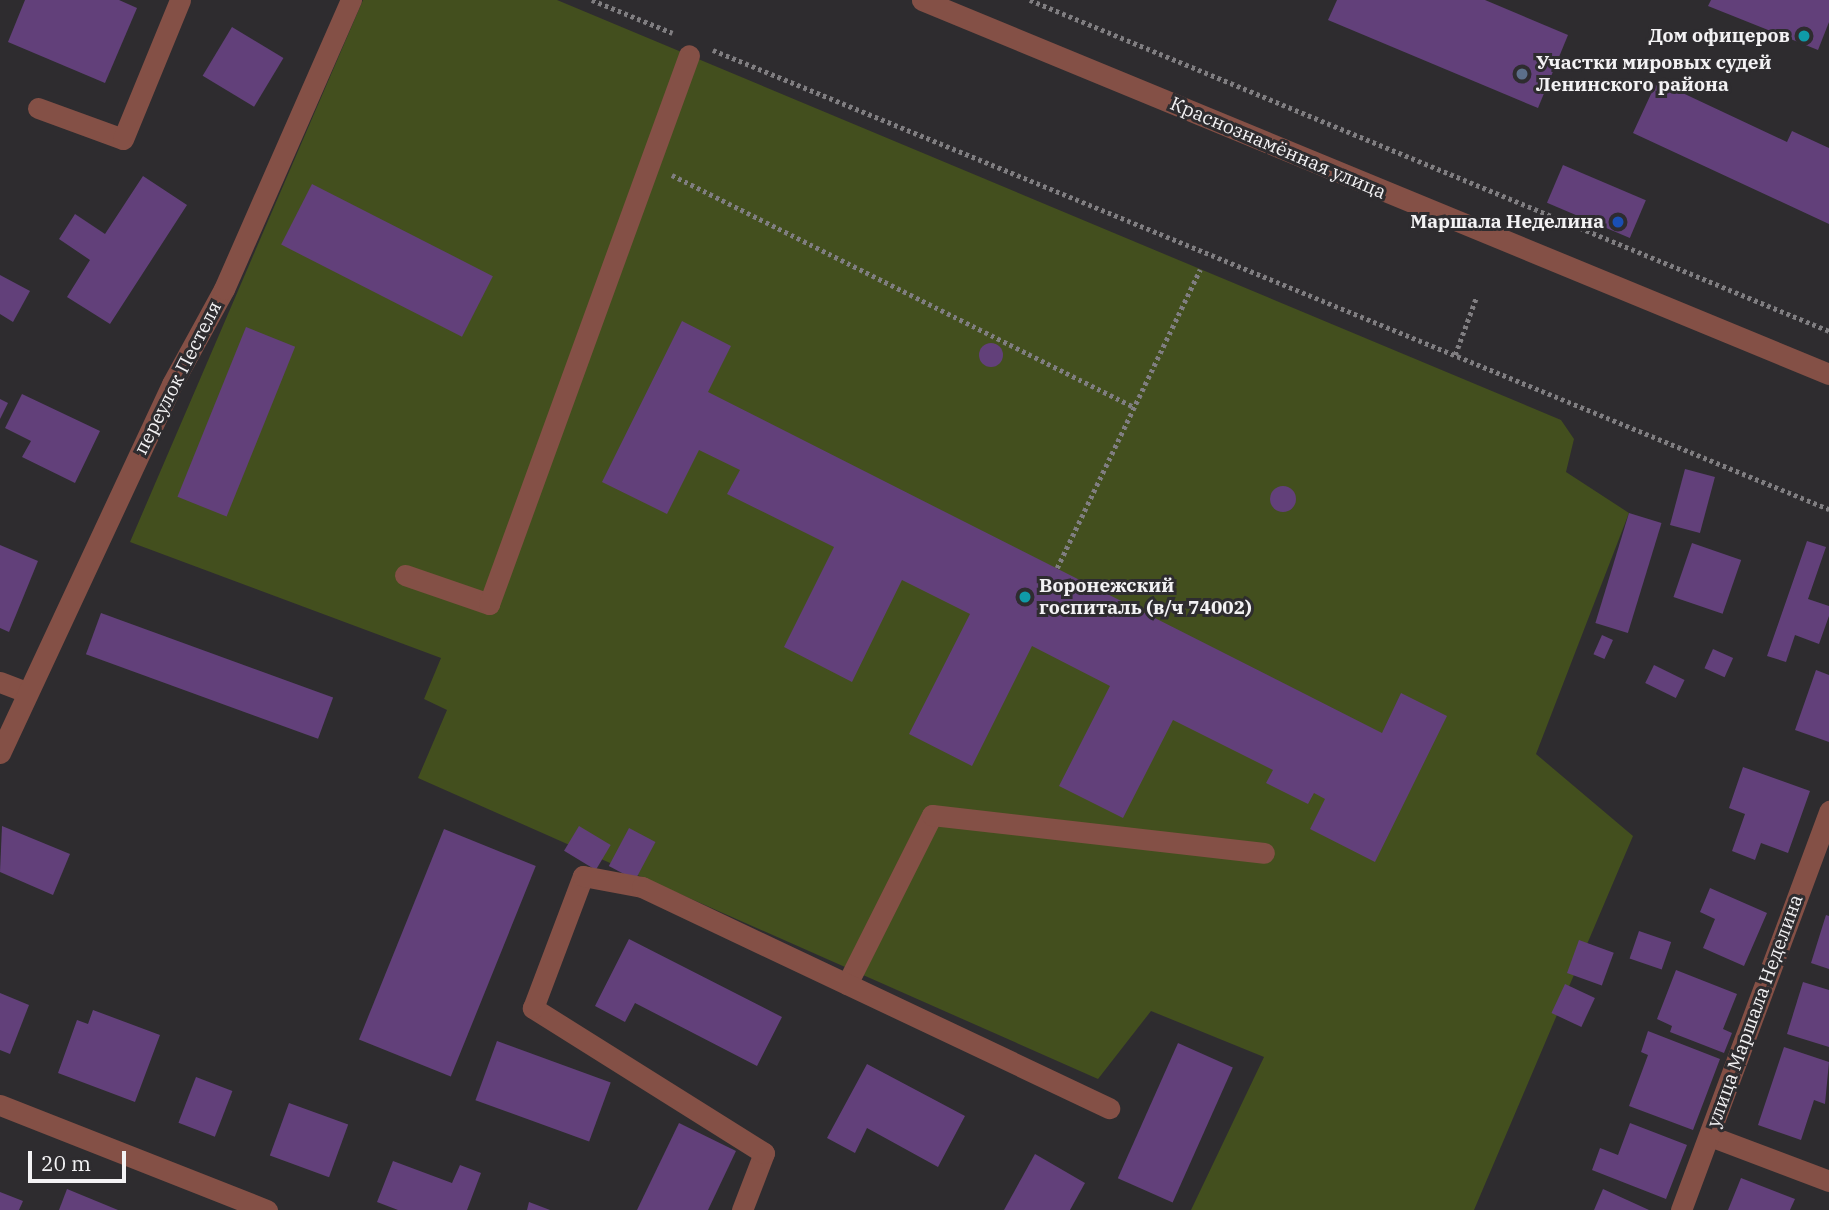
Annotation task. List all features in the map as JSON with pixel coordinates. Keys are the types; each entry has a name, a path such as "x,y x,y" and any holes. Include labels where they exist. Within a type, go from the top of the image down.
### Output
{"street":[{"path":"38,108 122,139 180,0"},
{"name":"переулок Пестеля","path":"0,753 26,692 172,384 224,289 351,0"},
{"name":"Краснознамённая улица","path":"922,0 1829,374"},
{"path":"405,575 489,604 648,163 693,47"},
{"path":"0,682 26,692"},
{"name":"улица Маршала Неделина","path":"1681,1210 1829,811"},
{"path":"847,984 932,815 1265,853"},
{"path":"742,1210 764,1153 533,1008 583,876 642,887 1109,1108"},
{"path":"0,1105 267,1210"},
{"path":"1710,1136 1829,1181"}],"path":[{"path":"592,0 693,47 1829,509"},
{"path":"1030,0 1829,331"},
{"path":"648,163 1134,407"},
{"path":"1056,568 1200,269"},
{"path":"1455,355 1476,298"}],"green space":[{"path":"363,0 557,0 1561,420 1574,439 1566,472 1629,513 1536,754 1633,836 1474,1210 1191,1210 1264,1057 1151,1011 1098,1079 418,778 447,710 424,699 441,658 130,542"}],"building":[{"path":"25,0 119,0 137,8 105,83 8,42"},
{"path":"1337,0 1485,0 1568,35 1538,108 1328,20"},
{"name":"Дом офицеров","path":"1711,0 1829,0 1829,22 1818,50 1708,6"},
{"path":"232,27 283,58 254,107 203,76"},
{"path":"1657,81 1787,142 1792,131 1829,148 1829,224 1633,133"},
{"path":"1563,165 1646,200 1630,238 1547,203"},
{"path":"143,176 187,205 110,324 67,297 90,260 59,239 75,214 105,234"},
{"path":"312,184 493,276 462,337 281,245"},
{"path":"0,275 30,291 13,322 0,314"},
{"name":"Воронежский госпиталь (в/ч 74002)","path":"682,321 731,346 708,392 1382,733 1401,693 1447,716 1375,862 1310,829 1325,799 1314,793 1308,804 1266,783 1273,770 1173,720 1123,818 1059,786 1110,686 1032,646 972,766 909,734 970,614 902,580 852,682 784,647 834,547 727,494 740,470 699,450 667,514 602,482"},
{"path":"246,327 295,347 227,517 177,497"},
{"path":"991,343 1000,346 1003,355 1000,364 991,367 982,364 979,355 982,346"},
{"path":"22,394 100,431 75,483 22,457 31,441 5,428"},
{"path":"0,399 8,403 0,419"},
{"path":"1685,469 1715,477 1700,533 1670,525"},
{"path":"1283,486 1292,490 1296,499 1292,508 1283,512 1274,508 1270,499 1274,490"},
{"path":"1629,513 1662,523 1628,633 1595,623"},
{"path":"1807,541 1826,547 1808,599 1829,606 1829,616 1819,644 1795,635 1786,662 1767,656"},
{"path":"1692,543 1741,560 1723,614 1673,597"},
{"path":"0,545 38,561 9,632 0,628"},
{"path":"101,613 333,697 318,739 86,654"},
{"path":"1602,635 1613,640 1604,659 1593,654"},
{"path":"1713,649 1733,658 1725,677 1704,668"},
{"path":"1654,665 1685,680 1676,698 1645,683"},
{"path":"1816,670 1829,675 1829,742 1795,730"},
{"path":"1743,767 1810,791 1788,853 1761,843 1755,860 1732,851 1745,814 1729,808"},
{"path":"2,826 70,854 53,895 0,872"},
{"path":"579,826 611,845 596,870 564,851"},
{"path":"629,828 655,842 635,880 609,866"},
{"path":"444,829 536,866 451,1077 359,1039"},
{"path":"1710,888 1767,913 1744,966 1703,948 1715,919 1700,912"},
{"path":"1826,915 1829,916 1829,969 1811,963"},
{"path":"1639,931 1671,942 1662,969 1630,958"},
{"path":"629,939 782,1017 757,1066 635,1003 625,1022 595,1006"},
{"path":"1579,940 1614,953 1602,986 1567,973"},
{"path":"1676,970 1737,994 1723,1029 1732,1033 1724,1053 1670,1032 1672,1026 1657,1019"},
{"path":"1803,982 1829,990 1829,1047 1787,1034"},
{"path":"1565,984 1595,998 1581,1027 1551,1013"},
{"path":"0,993 29,1005 10,1054 0,1050"},
{"path":"93,1010 160,1035 135,1102 58,1073 77,1020 88,1024"},
{"path":"1648,1031 1720,1059 1693,1130 1629,1106 1648,1055 1641,1052"},
{"path":"497,1041 611,1082 589,1142 475,1100"},
{"path":"1178,1043 1233,1067 1173,1203 1118,1178"},
{"path":"1784,1047 1829,1062 1825,1104 1814,1100 1801,1140 1758,1125"},
{"path":"867,1064 965,1116 938,1167 867,1128 855,1153 827,1138"},
{"path":"196,1077 232,1091 215,1137 178,1123"},
{"path":"289,1103 348,1125 329,1177 270,1156"},
{"path":"679,1123 736,1151 708,1210 637,1210"},
{"path":"1630,1123 1687,1145 1666,1199 1592,1170 1600,1148 1618,1155"},
{"path":"1035,1154 1085,1183 1070,1210 1004,1210"},
{"path":"393,1161 452,1183 460,1165 481,1173 467,1210 398,1210 377,1202"},
{"path":"1741,1178 1795,1199 1790,1210 1728,1210"},
{"path":"67,1189 118,1210 59,1210"},
{"path":"1603,1189 1649,1210 1594,1210"},
{"path":"0,1192 23,1201 19,1210 0,1210"},
{"path":"529,1202 550,1210 527,1210"}],"place":[{"name":"Дом офицеров","path":"1804,36"},
{"name":"Участки мировых судей Ленинского района","path":"1522,74"},
{"name":"Маршала Неделина","path":"1618,222"},
{"name":"Воронежский госпиталь (в/ч 74002)","path":"1025,597"}]}
